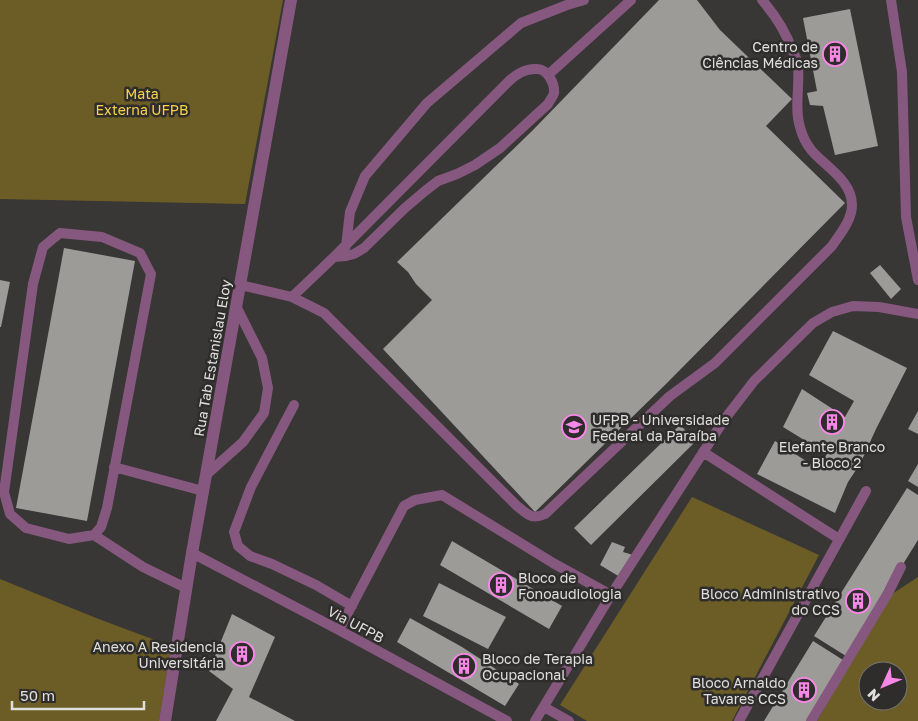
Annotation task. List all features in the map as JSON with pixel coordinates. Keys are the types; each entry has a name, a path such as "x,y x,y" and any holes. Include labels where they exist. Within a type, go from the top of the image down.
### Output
{"street":[{"name":"Rua Tab Estanislau Eloy","path":"165,721 192,553 292,0"}],"lane":[{"path":"346,246 350,212 365,176 427,103 522,23 584,0"},
{"path":"548,75 631,0"},
{"path":"240,285 292,297 324,313 517,506 530,516 537,517 545,514 670,396 715,363 832,246 851,214 852,204 850,195 843,183 833,170 810,149 800,128 797,108 798,65 788,38 773,13 762,0"},
{"path":"890,0 902,72 906,217 918,280"},
{"path":"292,297 334,257 346,246 515,75 536,69 542,70 548,75 553,84 554,92 552,99 500,148 458,174 438,182 405,208 364,248 354,254 334,257"},
{"path":"60,233 102,237 140,253 151,274 114,467 107,508 101,527 94,535 69,539 26,528 10,514 4,492 33,284 43,247 60,233"},
{"path":"206,475 243,442 264,413 268,388 262,358 236,306"},
{"path":"536,721 611,594 724,420 754,381 812,322 832,312 853,306 879,307 918,314"},
{"path":"294,405 251,487 234,532 238,546 250,556 272,564 316,585 352,606"},
{"path":"704,452 839,539"},
{"path":"114,467 203,491"},
{"path":"739,721 866,491"},
{"path":"339,630 404,506 415,500 442,495 553,563 611,594"},
{"path":"94,535 143,567 186,588"},
{"name":"Via UFPB","path":"192,553 507,721"},
{"path":"811,721 888,593 901,567"},
{"path":"544,707 570,721"}],"green space":[{"name":"Mata Externa UFPB","path":"0,0 283,0 245,204 0,199"},
{"path":"692,497 819,555 732,721 587,721 560,705"},
{"path":"918,577 918,721 817,721 889,596"},
{"path":"0,579 171,646 159,721 0,721"}],"building":[{"path":"659,0 697,0 720,30 792,99 766,126 845,203 665,385 535,512 383,349 432,300 397,262 532,131"},
{"name":"Centro de Ciências Médicas","path":"850,9 878,146 835,155 823,106 810,105 807,93 817,91 803,18"},
{"path":"64,248 135,261 87,521 16,508"},
{"path":"880,265 901,289 891,299 870,273"},
{"path":"0,280 10,282 1,327 0,327"},
{"name":"Elefante Branco - Bloco 2","path":"833,331 907,368 860,464 848,482 835,513 757,474 775,441 817,468 827,454 783,427 802,389 845,417 854,401 809,375"},
{"path":"918,411 918,434 908,429"},
{"path":"680,425 696,441 591,545 574,528"},
{"path":"918,464 918,487 908,481"},
{"name":"Bloco Administrativo do CCS","path":"907,488 918,495 918,540 846,656 814,636"},
{"name":"Bloco de Fonoaudiologia","path":"452,541 562,606 549,629 440,565"},
{"path":"612,542 625,547 623,552 633,555 620,577 600,565"},
{"path":"439,583 506,617 488,649 423,616"},
{"name":"Anexo A Residencia Universitária","path":"232,614 275,637 249,697 295,721 216,721 233,689 209,671"},
{"name":"Bloco de Terapia Ocupacional","path":"410,618 462,647 519,684 505,706 397,642"},
{"name":"Bloco Arnaldo Tavares CCS","path":"813,641 843,660 806,721 764,721"}],"place":[{"name":"Centro de Ciências Médicas","path":"835,54"},
{"name":"Elefante Branco - Bloco 2","path":"832,422"},
{"name":"UFPB - Universidade Federal da Paraíba","path":"574,427"},
{"name":"Bloco de Fonoaudiologia","path":"501,585"},
{"name":"Bloco Administrativo do CCS","path":"858,601"},
{"name":"Anexo A Residencia Universitária","path":"242,654"},
{"name":"Bloco de Terapia Ocupacional","path":"464,666"},
{"name":"Bloco Arnaldo Tavares CCS","path":"804,690"}]}
